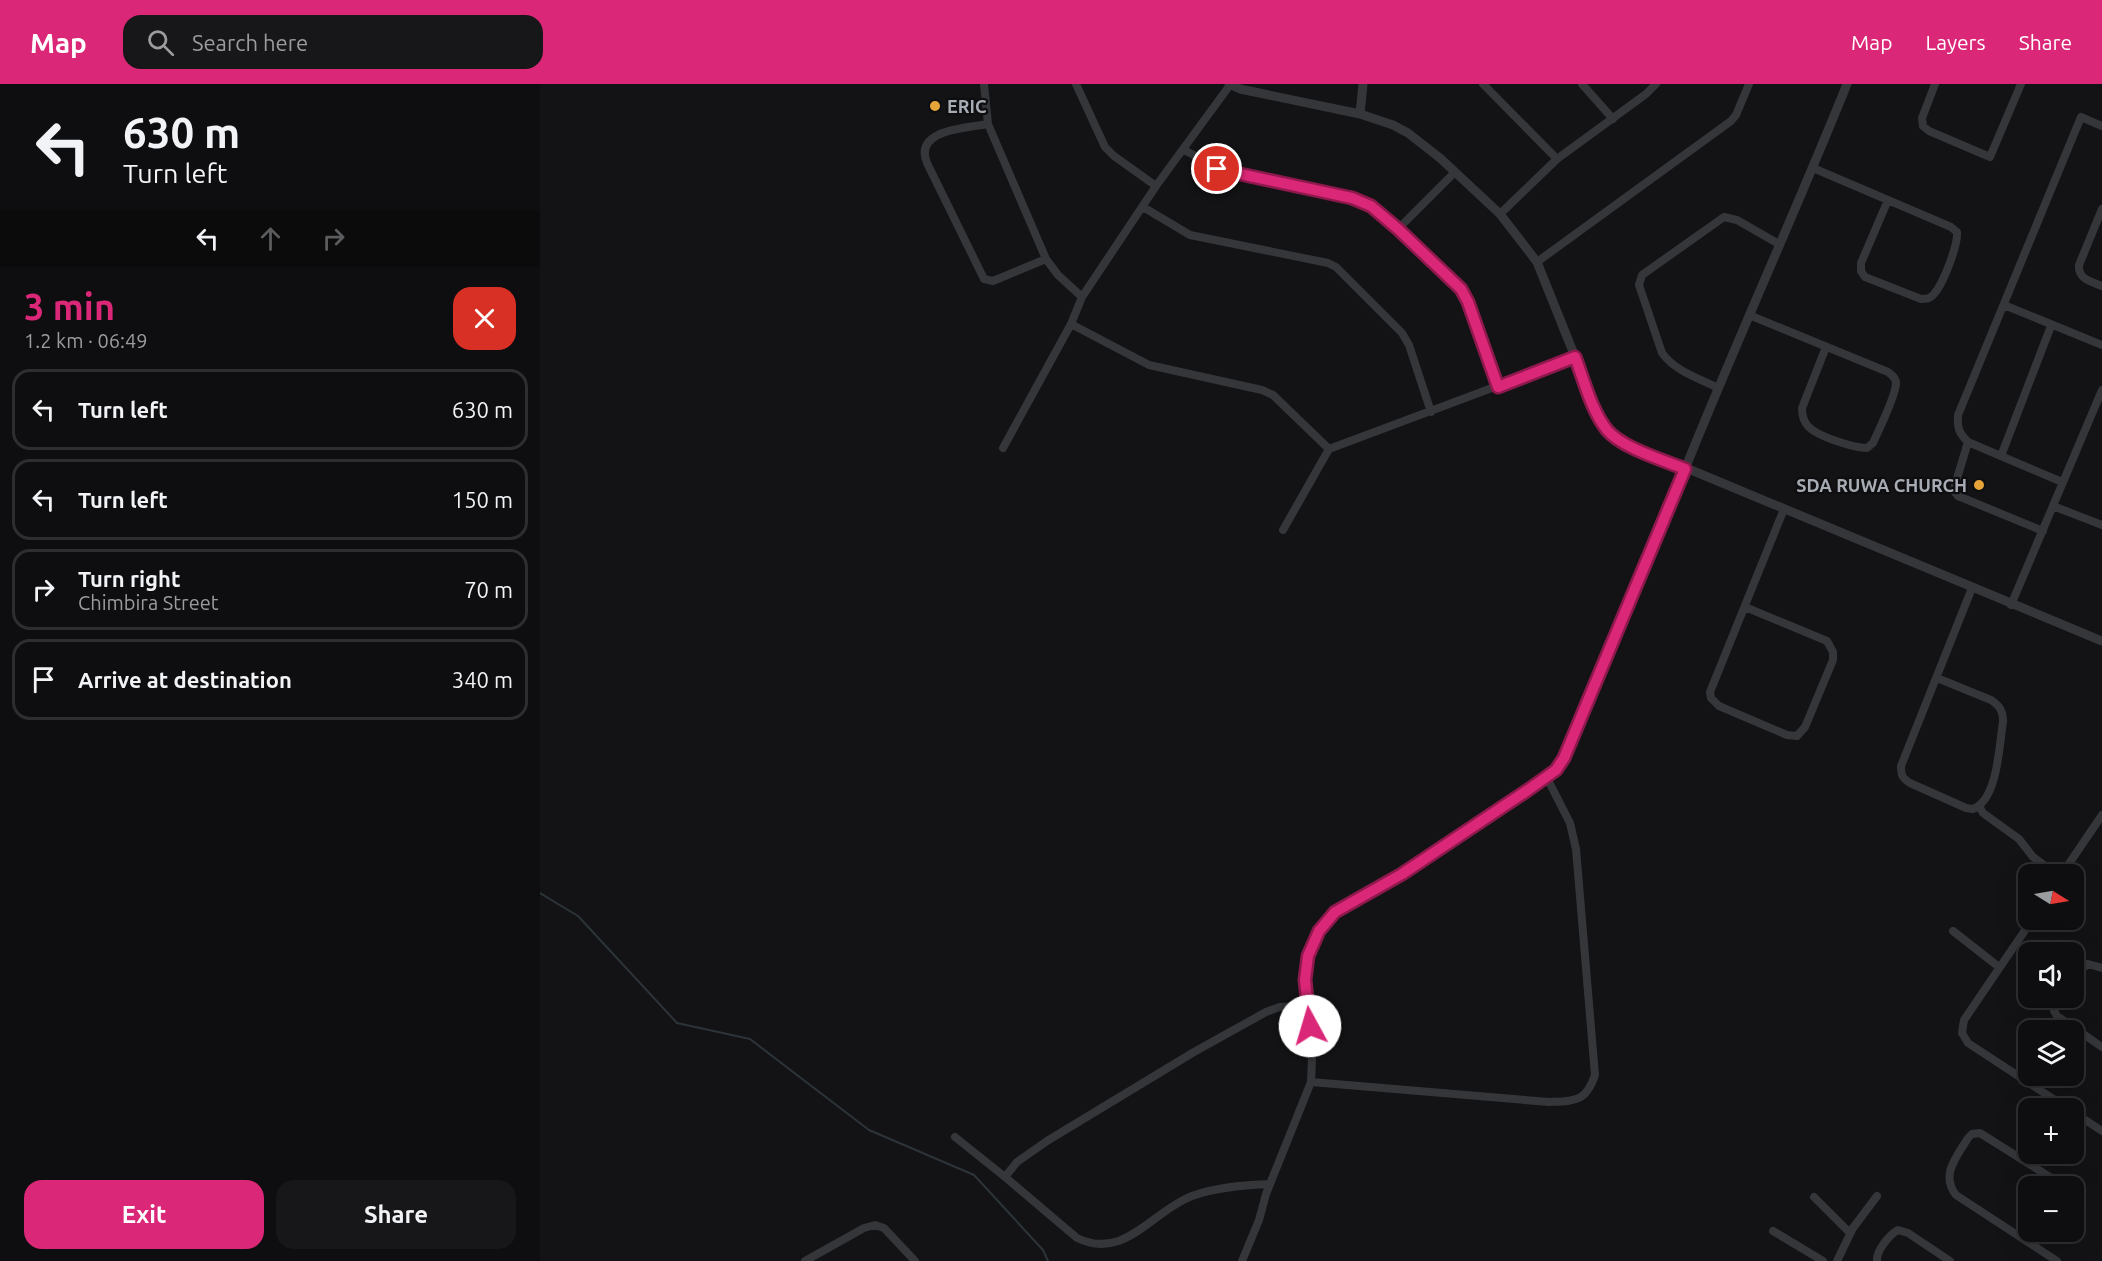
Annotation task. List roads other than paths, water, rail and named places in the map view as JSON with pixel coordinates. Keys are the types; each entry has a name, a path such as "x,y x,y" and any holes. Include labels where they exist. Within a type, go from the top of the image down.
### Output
{"street":[{"path":"984,84 988,124 1046,259 1058,275 1082,297"},
{"path":"1076,84 1105,147 1156,186"},
{"path":"1003,448 1071,324 1082,297 1156,186 1184,150 1229,84 1360,114 1393,125 1408,133 1440,158 1500,214 1538,262 1596,409 1606,429 1628,445 2102,641"},
{"path":"1360,114 1363,84"},
{"path":"1483,84 1557,159"},
{"path":"1582,84 1613,119"},
{"path":"1500,214 1557,159 1613,119 1656,84"},
{"path":"1538,262 1731,121 1736,115 1749,84"},
{"path":"1242,1261 1311,1082 1312,1058 1305,980 1308,956 1319,931 1335,912 1402,874 1547,778 1564,758 1847,84"},
{"path":"1935,84 1922,118 1923,126 1929,131 1990,157 2021,84"},
{"path":"2062,482 1968,442 1957,427 1958,415 2080,117 2102,126"},
{"path":"988,124 938,134 927,144 925,157 927,163 984,279 993,281 1046,259"},
{"path":"1184,150 1226,172 1363,201 1398,229 1461,289 1468,302 1498,387"},
{"path":"1813,168 1888,200 1951,227 1957,232 1957,240 1948,266 1935,293 1929,298 1921,299 1865,277 1861,272 1862,263 1888,200"},
{"path":"1398,229 1454,173"},
{"path":"1143,207 1190,235 1328,263 1336,267 1402,333 1410,345 1431,412"},
{"path":"2102,209 2079,265 2079,272 2083,278 2102,286"},
{"path":"1718,388 1679,369 1662,353 1639,285 1640,279 1642,275 1724,218 1737,220 1779,244"},
{"path":"2004,305 2102,345"},
{"path":"1749,315 1888,372 1894,376 1896,382 1894,392 1873,443 1867,448 1859,448 1813,431 1802,417 1802,408 1826,347"},
{"path":"1071,324 1149,364 1268,392 1274,395 1329,449"},
{"path":"2001,456 2051,326"},
{"path":"1283,530 1329,449 1575,357"},
{"path":"2011,605 2102,390"},
{"path":"1968,442 1955,485 1954,491 1958,496 2043,531"},
{"path":"2054,506 2102,525"},
{"path":"1745,607 1827,641 1832,646 1833,660 1805,727 1797,736 1787,735 1719,706 1711,698 1712,685 1784,509"},
{"path":"1937,678 1990,700 1997,704 2003,713 1989,795 1979,807 1973,809 1910,783 1901,773 1901,766 1972,588"},
{"path":"1311,1082 1452,1092 1549,1102 1573,1101 1586,1095 1595,1075 1576,849 1570,823 1547,778"},
{"path":"1979,807 1983,813 2019,839 2033,857 2042,864"},
{"path":"2069,864 2102,815"},
{"path":"2025,930 1961,1027 1963,1038 1968,1043 2052,1098"},
{"path":"1953,931 1999,968"},
{"path":"2084,967 2088,964 2102,968"},
{"path":"1005,1177 1017,1162 1047,1141 1204,1046 1266,1012 1286,1006 1307,1005"},
{"path":"2056,1008 2056,1016 2102,1047"},
{"path":"2084,1119 2102,1131"},
{"path":"2018,1234 1956,1195 1948,1182 1951,1166 1972,1134 1980,1133 2048,1176"},
{"path":"955,1137 1077,1238 1099,1246 1113,1244 1127,1238 1190,1197 1230,1186 1270,1184"},
{"path":"1837,1261 1850,1233 1876,1196"},
{"path":"1814,1197 1850,1233"},
{"path":"805,1261 864,1228 874,1225 884,1228 915,1261"},
{"path":"1877,1261 1876,1256 1892,1233 1898,1230 1908,1233 1950,1261"},
{"path":"1773,1231 1822,1261"},
{"path":"2030,1242 2056,1261"}],"waterway":[{"path":"540,893 578,916 677,1023 750,1039 869,1130 974,1175 1043,1250 1048,1261"}],"place":[{"name":"ERIC","path":"935,106"},
{"name":"SDA RUWA CHURCH","path":"1979,485"}]}
